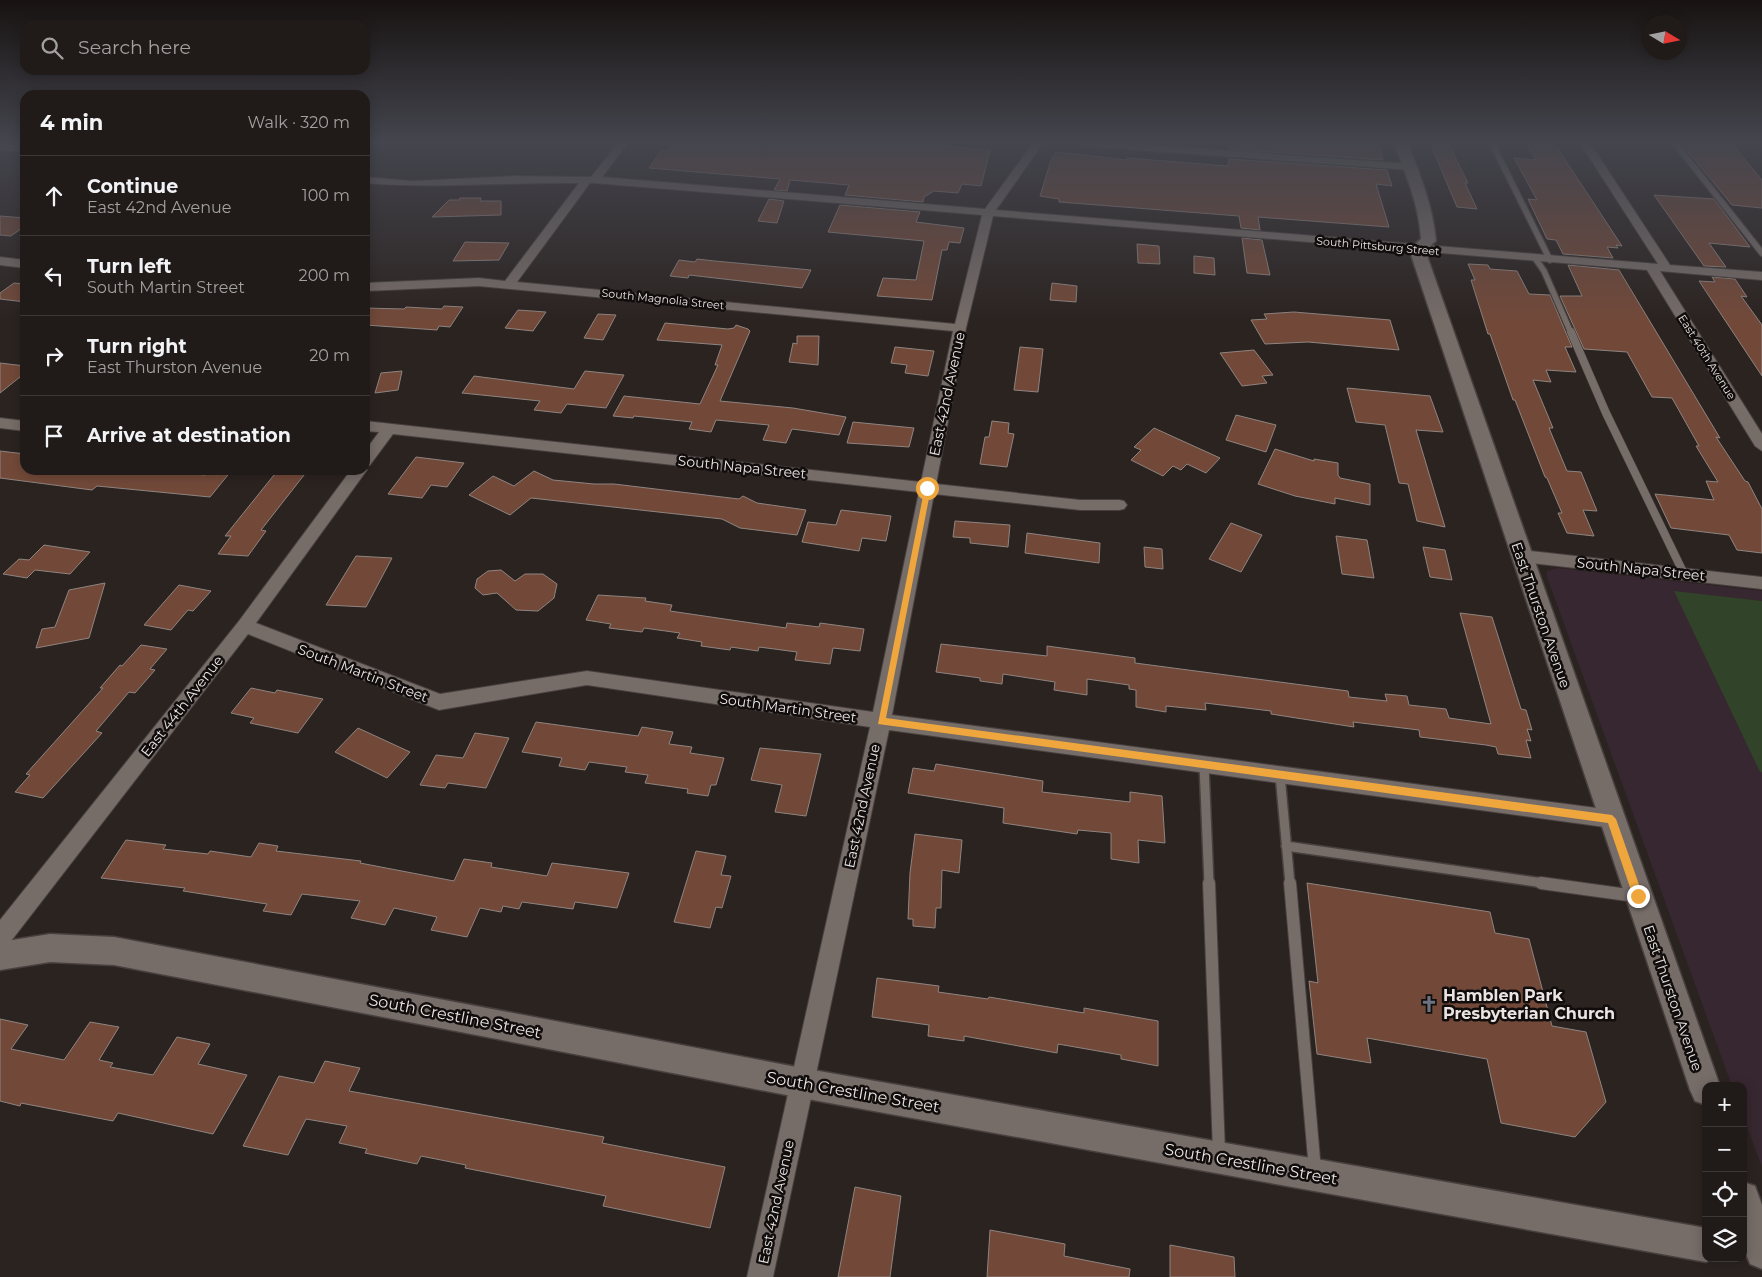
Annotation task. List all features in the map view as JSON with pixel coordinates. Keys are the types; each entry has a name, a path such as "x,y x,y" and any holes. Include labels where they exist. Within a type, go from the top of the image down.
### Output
{"street":[{"path":"508,285 572,203"},
{"name":"South Pittsburg Street","path":"871,203 1762,276"},
{"name":"East 42nd Avenue","path":"760,1277 881,721 960,328 988,212 995,203"},
{"path":"1417,249 1429,241 1429,227 1423,203"},
{"path":"1624,203 1667,269"},
{"name":"East Thurston Avenue","path":"1417,249 1520,556 1703,1082"},
{"path":"5,261 20,254"},
{"path":"5,261 20,263"},
{"name":"East 40th Avenue","path":"1652,268 1762,446"},
{"name":"South Magnolia Street","path":"370,287 479,282 960,328"},
{"path":"0,423 20,425"},
{"name":"South Napa Street","path":"370,426 1080,505 1119,505"},
{"path":"370,455 390,428"},
{"name":"East 44th Avenue","path":"0,938 245,626 355,475"},
{"name":"South Napa Street","path":"1520,556 1762,583"},
{"name":"South Martin Street","path":"245,626 439,702 587,678 881,721 1612,819"},
{"name":"South Crestline Street","path":"0,956 50,948 114,951 802,1083 1702,1244"},
{"path":"1747,1210 1762,1253 1747,1252"}],"lane":[{"path":"1522,203 1550,260"},
{"path":"1722,203 1762,253"},
{"path":"1535,258 1544,271 1606,413 1684,574"},
{"path":"1204,765 1219,1158"},
{"path":"1280,775 1316,1175"},
{"path":"1286,846 1638,896"}],"shaded area":[{"path":"1558,568 1762,591 1762,1167 1747,1127 1747,1082 1731,1082 1547,577 1547,571"}],"green space":[{"path":"1674,591 1762,601 1762,772 1760,772"}],"building":[{"path":"446,203 501,203 501,215 432,217"},
{"path":"767,203 783,203 777,223 758,221"},
{"path":"1067,203 1382,203 1389,227 1258,217 1260,230 1241,228 1239,216"},
{"path":"1455,203 1474,203 1477,209 1457,207"},
{"path":"1530,203 1593,203 1622,246 1616,245 1618,248 1607,247 1613,258 1563,254 1556,240 1547,239"},
{"path":"1659,203 1717,203 1750,247 1709,243 1726,267 1704,266"},
{"path":"1730,203 1762,203 1762,208 1732,205"},
{"path":"840,205 920,212 916,222 964,228 960,243 949,242 947,250 942,250 932,300 877,296 883,278 916,280 924,241 828,232"},
{"path":"0,216 20,218 20,230 11,236 0,235"},
{"path":"1242,238 1262,240 1270,275 1247,273"},
{"path":"465,242 509,243 499,260 453,261"},
{"path":"1137,244 1159,246 1160,264 1138,263"},
{"path":"1194,256 1214,258 1215,275 1194,273"},
{"path":"697,259 811,270 802,288 689,275 688,278 670,276 679,260 695,262"},
{"path":"1468,264 1488,265 1490,269 1517,271 1529,294 1550,295 1572,347 1565,347 1576,372 1546,370 1551,382 1533,380 1553,428 1549,428 1567,471 1581,472 1597,511 1583,510 1594,536 1567,533 1558,513 1562,513 1545,477 1515,400 1513,400 1490,334 1488,334 1471,280 1475,280"},
{"path":"1568,265 1619,270 1720,438 1716,437 1745,481 1748,482 1762,509 1762,553 1737,550 1729,535 1671,528 1655,494 1714,500 1706,481 1718,482 1696,446 1699,446 1672,398 1652,397 1627,352 1584,349 1560,296 1582,296"},
{"path":"1712,277 1735,279 1747,297 1741,296 1762,325 1762,376 1699,281 1715,282"},
{"path":"14,283 20,284 20,301 0,299 0,293"},
{"path":"1052,283 1077,286 1076,302 1050,300"},
{"path":"444,306 463,307 450,327 439,326 437,330 370,325 370,308 404,309 406,307 442,309"},
{"path":"518,310 546,312 533,331 505,328"},
{"path":"1294,312 1390,320 1399,350 1308,342 1265,344 1251,320 1267,319 1264,314"},
{"path":"598,314 616,315 603,340 584,338"},
{"path":"665,323 728,329 734,328 736,325 748,329 750,331 720,401 793,408 846,417 839,435 792,429 786,443 763,440 769,425 716,420 711,432 689,429 692,422 634,416 633,418 613,416 624,396 700,404 718,365 715,365 722,345 657,340"},
{"path":"797,336 819,336 818,365 789,362 793,343 797,344"},
{"path":"895,347 934,351 928,376 905,373 907,365 891,363"},
{"path":"1020,347 1043,349 1038,392 1014,390"},
{"path":"1254,350 1273,375 1262,376 1267,383 1242,386 1220,353"},
{"path":"0,363 20,365 20,377 0,393"},
{"path":"402,371 398,390 375,393 381,373"},
{"path":"585,371 624,375 606,408 567,404 561,413 534,410 540,401 462,393 474,376 574,389"},
{"path":"1347,388 1430,396 1443,432 1416,430 1445,527 1417,521 1408,484 1399,483 1385,425 1356,422"},
{"path":"1236,415 1276,425 1266,452 1226,440"},
{"path":"992,421 1009,423 1008,433 1014,434 1007,467 980,464 985,437 989,437"},
{"path":"853,422 914,428 909,447 847,443"},
{"path":"1154,428 1220,458 1206,473 1187,464 1181,470 1173,466 1163,476 1131,460 1141,450 1134,447"},
{"path":"1275,449 1314,461 1314,459 1338,463 1338,475 1340,478 1370,484 1370,505 1335,498 1335,504 1295,496 1258,484"},
{"path":"0,451 20,453 20,475 228,475 210,497 97,486 92,490 0,478"},
{"path":"416,457 464,463 447,487 431,485 422,498 388,494"},
{"path":"534,471 553,480 614,484 739,499 743,496 757,503 806,510 797,535 740,528 722,519 531,498 510,515 469,495 493,476 514,486"},
{"path":"274,475 304,475 261,530 266,531 248,556 218,554 231,536 225,536"},
{"path":"841,510 891,516 886,541 862,538 859,551 802,542 808,522 836,525"},
{"path":"955,521 1010,525 1008,547 970,543 970,538 953,537"},
{"path":"1231,523 1262,535 1241,572 1209,559"},
{"path":"1027,533 1100,543 1099,563 1025,553"},
{"path":"1336,536 1367,540 1374,578 1342,574"},
{"path":"44,545 90,552 70,574 35,570 27,578 3,574 19,559 29,560"},
{"path":"1144,547 1162,549 1163,569 1145,567"},
{"path":"1423,547 1445,550 1452,580 1430,577"},
{"path":"356,556 392,558 366,607 326,605"},
{"path":"501,570 515,581 525,574 543,574 557,584 554,598 538,611 516,610 497,593 483,595 475,588 477,579 488,571"},
{"path":"105,583 89,638 36,648 42,629 55,627 69,590"},
{"path":"179,585 211,591 193,611 188,610 171,630 144,625"},
{"path":"598,595 646,598 645,601 672,605 670,611 786,628 787,623 819,627 820,623 864,629 860,651 833,648 830,664 795,660 797,652 759,647 758,651 731,647 730,650 701,646 702,642 677,638 680,633 644,628 642,632 609,628 611,624 586,620"},
{"path":"1460,613 1492,617 1521,709 1526,710 1532,730 1527,729 1531,741 1526,740 1531,758 1498,754 1496,747 1486,745 1420,737 1419,730 1353,722 1354,727 1271,714 1271,711 1205,703 1206,710 1166,706 1166,712 1136,707 1136,690 1129,689 1129,685 1087,679 1087,695 1054,690 1055,682 1003,674 1002,684 980,681 980,678 936,672 941,644 1047,656 1047,646 1135,658 1135,663 1348,691 1349,697 1387,701 1385,694 1407,696 1409,705 1446,709 1449,718 1491,724"},
{"path":"141,645 167,649 150,669 155,670 135,693 129,692 96,731 102,733 43,798 15,792 30,775 26,774 103,688 100,688 120,665 122,666"},
{"path":"251,688 275,693 277,690 323,699 298,733 250,723 254,718 231,713"},
{"path":"536,722 638,736 642,727 673,732 669,744 692,747 690,753 724,758 716,785 711,785 708,796 687,793 688,789 645,783 648,775 625,772 627,767 589,762 585,770 559,766 562,758 522,752"},
{"path":"358,728 410,752 387,778 335,752"},
{"path":"475,733 509,738 486,788 448,783 445,788 420,785 436,755 463,758"},
{"path":"760,748 821,754 806,816 775,812 782,785 751,780"},
{"path":"936,764 1043,781 1042,792 1130,802 1130,792 1162,796 1165,843 1138,840 1139,863 1111,859 1111,833 1078,830 1077,834 1003,823 1004,808 908,793 913,768 934,771"},
{"path":"915,834 962,840 959,873 942,870 941,908 936,908 935,928 913,926 913,919 908,919 910,873"},
{"path":"126,840 166,845 163,849 208,854 210,851 251,857 259,843 278,846 276,851 361,861 360,863 454,881 464,859 492,863 491,867 547,876 552,863 629,873 617,908 575,902 573,909 522,902 519,909 503,906 501,912 480,908 467,937 431,930 437,917 394,908 385,925 351,918 360,901 302,894 291,915 263,911 267,904 183,891 185,888 101,878"},
{"path":"696,851 726,856 721,875 731,876 722,908 716,907 710,928 674,922"},
{"name":"Hamblen Park Presbyterian Church","path":"1307,883 1490,912 1495,933 1529,939 1552,1026 1586,1032 1606,1102 1575,1137 1501,1123 1487,1059 1367,1038 1371,1063 1317,1054 1309,981 1318,983"},
{"path":"877,978 939,986 938,992 988,999 989,997 1084,1013 1084,1008 1158,1021 1158,1066 1121,1059 1121,1055 1058,1044 1057,1053 964,1036 964,1041 928,1036 929,1025 872,1017"},
{"path":"0,1019 28,1025 11,1049 64,1060 90,1022 119,1027 99,1060 113,1063 110,1067 153,1075 177,1037 210,1044 198,1064 247,1075 213,1134 118,1113 113,1121 21,1103 20,1106 0,1101"},
{"path":"325,1061 360,1068 349,1091 604,1137 602,1143 725,1167 710,1228 603,1206 606,1196 465,1168 466,1165 421,1156 417,1164 365,1153 367,1149 339,1143 347,1126 306,1119 288,1155 243,1146 279,1076 314,1083"},
{"path":"855,1187 901,1196 890,1277 838,1277"},
{"path":"990,1230 1065,1244 1064,1256 1130,1269 1129,1277 987,1277"},
{"path":"1170,1245 1234,1257 1235,1277 1170,1277"}],"place":[{"name":"Hamblen Park Presbyterian Church","path":"1429,1004"}],"route":[{"path":"927,488 881,721 1612,819 1638,896"}]}
